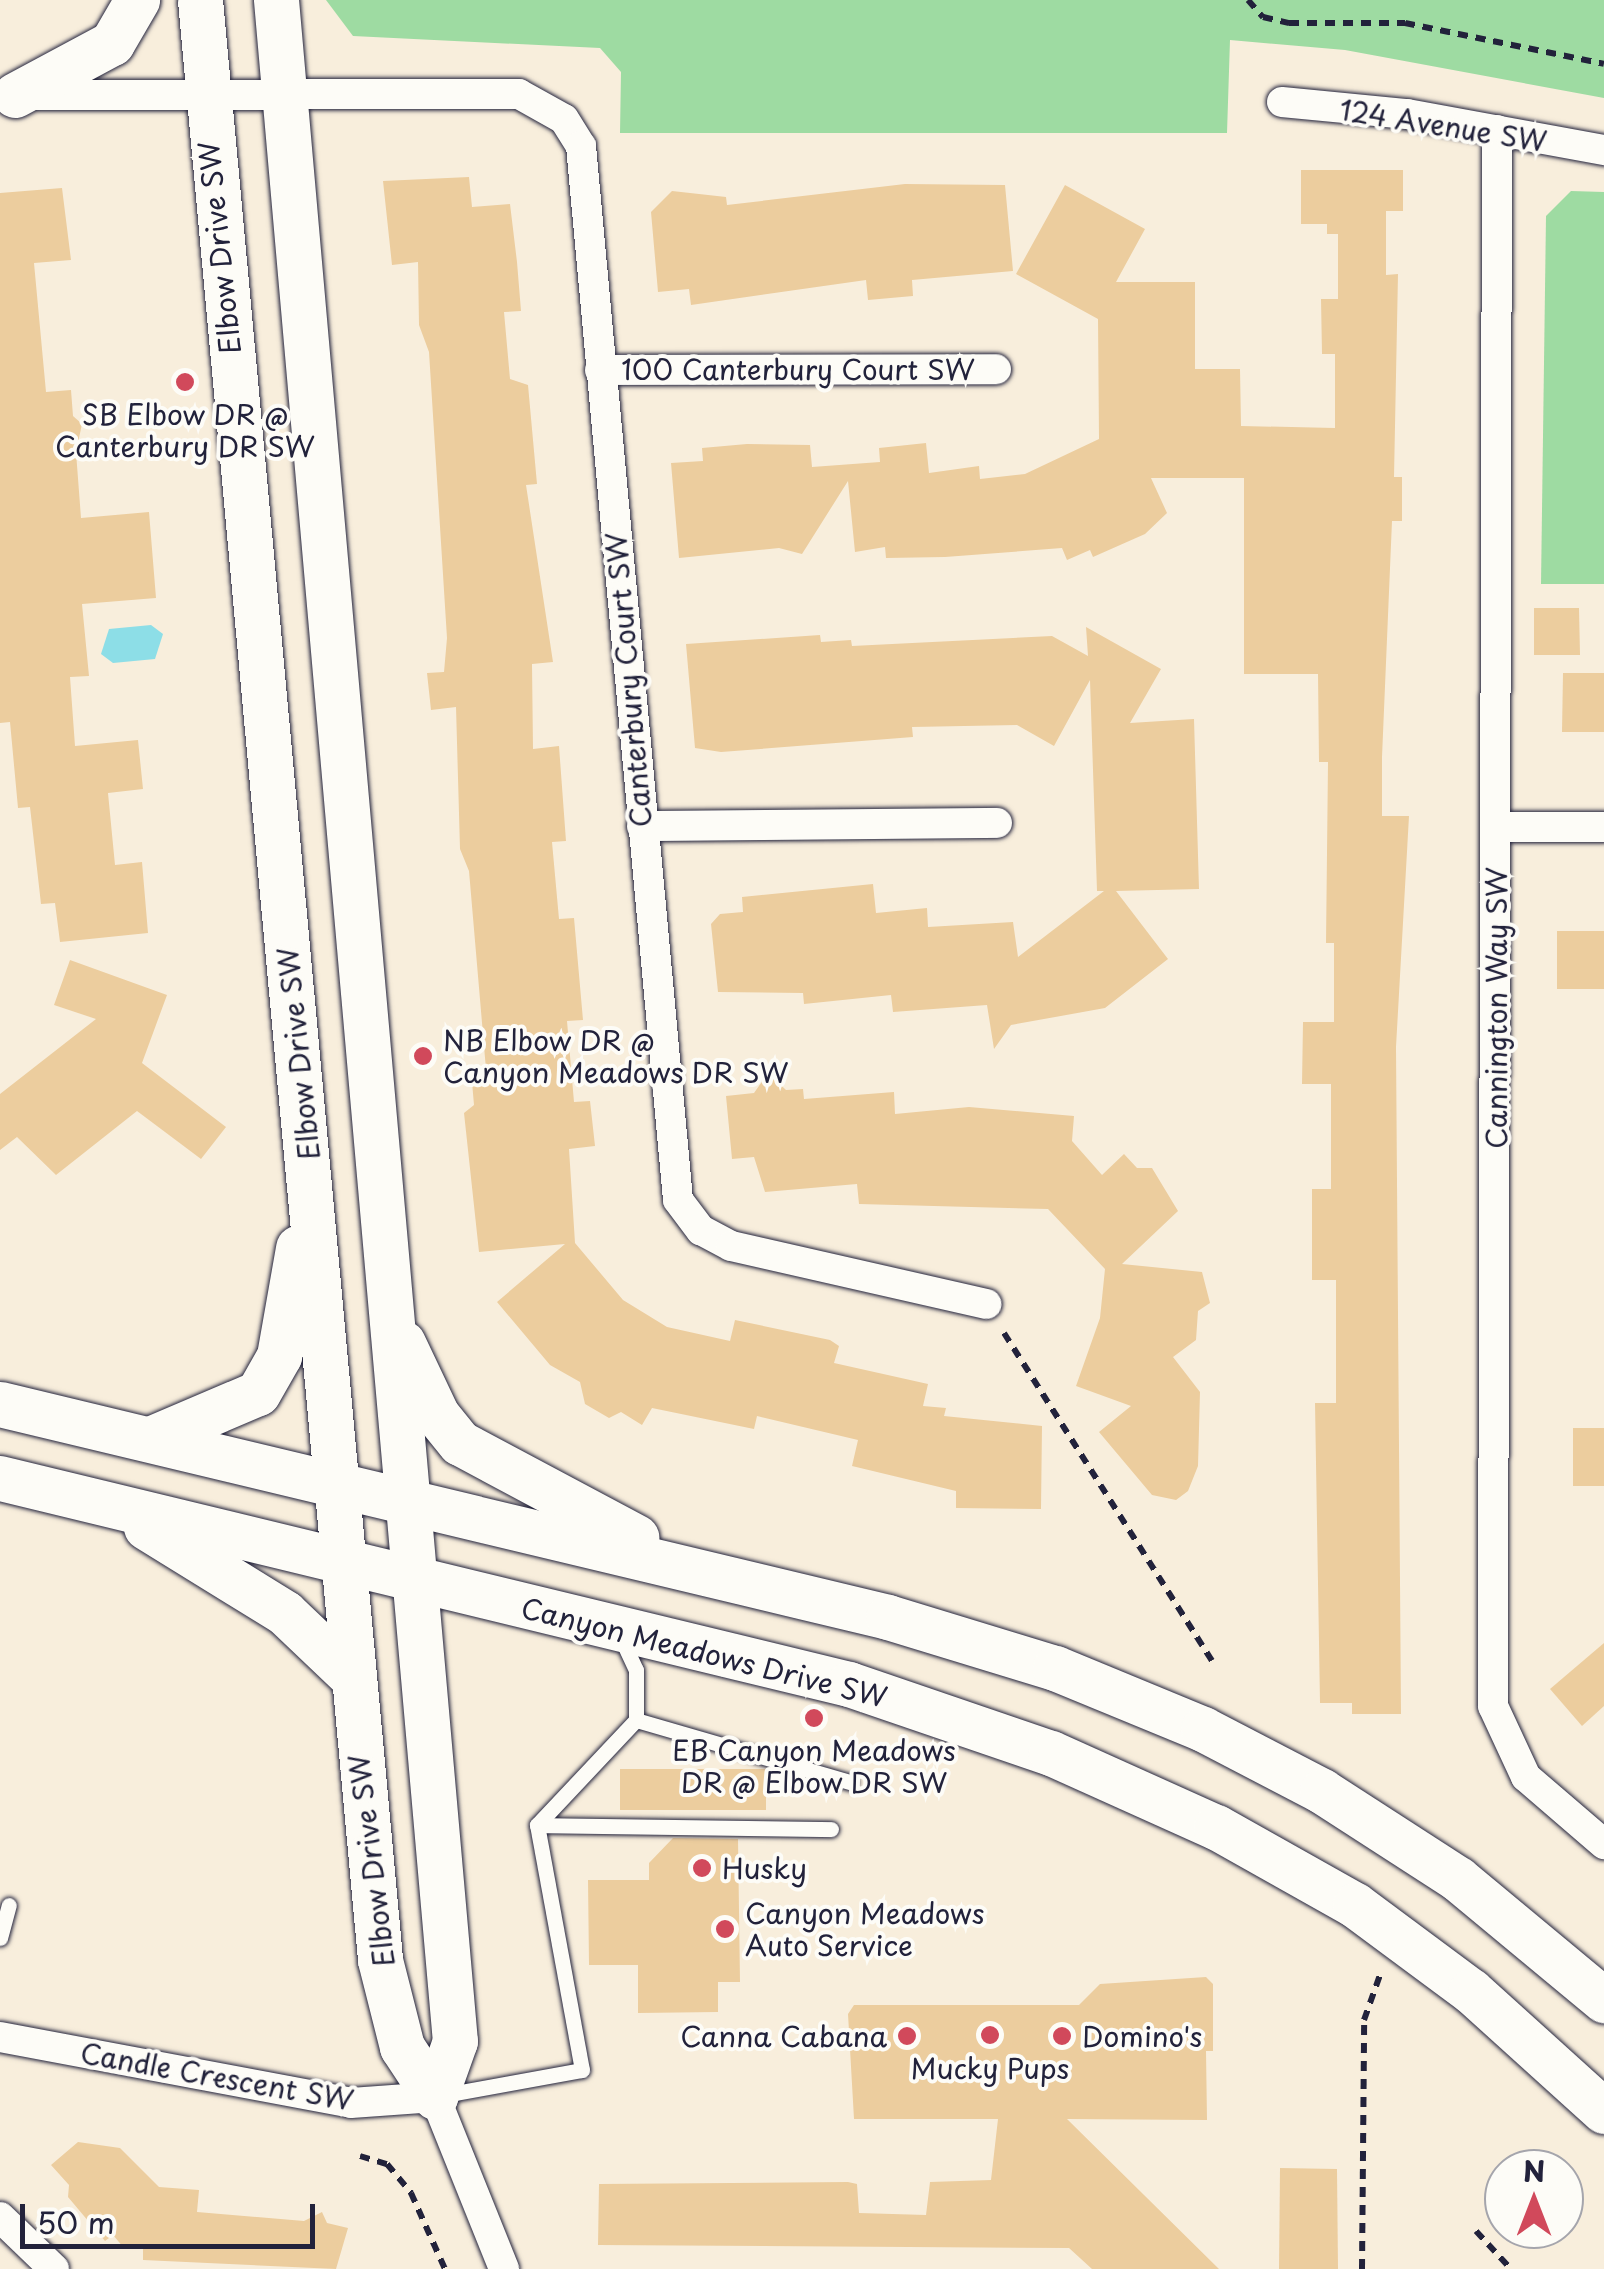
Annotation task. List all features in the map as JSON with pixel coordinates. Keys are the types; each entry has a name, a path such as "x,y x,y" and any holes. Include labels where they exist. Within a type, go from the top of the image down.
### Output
{"main road":[{"path":"7,95 112,43 137,0"},
{"name":"Elbow Drive SW","path":"200,0 205,96 310,1182 332,1486 380,1960 402,2047 435,2097"},
{"path":"276,0 387,1306 410,1502 455,2041 435,2097"},
{"path":"150,1439 258,1393 280,1356 310,1182"},
{"path":"387,1306 437,1415 460,1443 705,1572"},
{"path":"0,1404 705,1572 1055,1668 1203,1729 1322,1791 1458,1879 1604,2000"},
{"name":"Canyon Meadows Drive SW","path":"0,1478 848,1684 1051,1753 1216,1828 1355,1905 1470,1991 1604,2110"},
{"path":"108,1504 285,1613 350,1674"}],"street":[{"name":"Canterbury Court SW","path":"7,95 518,94 564,120 580,146 673,1180 690,1217 731,1246 986,1304"},
{"name":"124 Avenue SW","path":"1282,102 1497,130 1604,150"},
{"name":"Cannington Way SW","path":"1497,130 1493,1706 1526,1776 1604,1844"},
{"name":"100 Canterbury Court SW","path":"600,370 996,369"},
{"path":"642,826 997,824"},
{"path":"1497,827 1604,827"},
{"name":"Candle Crescent SW","path":"0,2037 351,2103 435,2097"},
{"name":"Elbow Drive SW","path":"435,2097 504,2269"},
{"path":"0,2217 54,2269"}],"lane":[{"path":"435,2097 582,2070 547,1912 537,1825 636,1720 636,1670 618,1630"},
{"path":"636,1720 850,1782"},
{"path":"537,1825 831,1829"},
{"path":"0,1938 9,1904"}],"path":[{"path":"1248,0 1263,18 1289,23 1405,23 1604,64"},
{"path":"986,1304 1212,1661"},
{"path":"1362,2269 1364,2020 1384,1962"},
{"path":"360,2156 387,2164 411,2193 445,2269"},
{"path":"1476,2231 1511,2269"}],"green space":[{"path":"326,0 1604,0 1604,98 1345,50 1230,40 1227,133 620,133 621,72 600,48 353,36"},
{"path":"1571,191 1604,192 1604,584 1541,584 1546,216"}],"water":[{"path":"151,625 163,634 155,659 113,663 101,654 109,629"}],"building":[{"path":"1301,170 1403,170 1403,211 1386,211 1386,275 1398,274 1394,477 1402,477 1402,521 1392,521 1382,757 1382,816 1409,816 1396,1047 1401,1714 1352,1714 1352,1703 1320,1703 1315,1403 1336,1403 1336,1280 1312,1280 1312,1189 1331,1189 1331,1084 1302,1084 1303,1022 1334,1022 1334,943 1326,943 1328,762 1319,762 1318,674 1244,674 1244,478 1151,478 1167,513 1145,534 1093,557 1090,550 1067,560 1062,548 945,557 886,558 885,547 855,552 848,481 802,554 779,548 679,558 671,463 703,461 702,448 747,444 810,445 812,467 880,462 879,448 926,443 929,473 979,466 980,479 1025,474 1099,439 1098,319 1016,274 1065,185 1145,229 1116,282 1195,282 1195,369 1240,369 1241,426 1335,428 1335,354 1322,354 1321,299 1338,299 1338,234 1327,234 1327,224 1301,224"},
{"path":"469,177 472,207 510,204 517,262 521,311 504,312 510,379 528,385 537,484 526,485 553,662 532,664 533,749 559,746 566,841 552,842 559,919 574,918 583,1020 567,1021 574,1102 590,1101 595,1146 569,1149 575,1243 623,1300 667,1327 730,1341 735,1320 830,1340 839,1346 834,1363 928,1384 923,1406 946,1408 944,1416 1042,1426 1041,1509 956,1508 956,1491 852,1466 858,1440 757,1416 754,1429 652,1408 642,1425 621,1412 609,1418 585,1404 580,1382 550,1365 497,1302 565,1244 479,1252 464,1113 474,1105 472,1082 487,1081 469,871 460,849 456,707 431,710 427,673 444,672 447,638 429,352 419,325 418,262 392,265 383,181"},
{"path":"905,184 1005,185 1013,271 912,280 913,296 868,300 866,280 691,305 689,289 658,292 651,212 672,191 726,197 727,205"},
{"path":"62,188 71,260 34,263 46,392 71,390 73,416 82,424 76,452 81,518 149,512 156,598 82,604 89,676 70,677 75,746 138,740 143,789 108,793 115,865 142,862 148,933 60,942 55,903 41,904 30,807 18,808 10,722 0,723 0,193"},
{"path":"1534,608 1579,608 1580,655 1534,655"},
{"path":"1086,627 1161,669 1130,723 1194,719 1199,889 1116,891 1168,959 1105,1008 1011,1025 994,1049 987,1005 893,1012 891,995 804,1004 803,993 718,992 711,924 720,914 743,912 742,897 873,884 876,913 927,908 928,927 1013,922 1018,957 1104,891 1097,891 1090,680 1054,746 1017,725 912,727 913,737 721,752 695,748 686,644 820,635 821,642 851,640 852,646 1052,636 1088,656"},
{"path":"1563,673 1604,673 1604,732 1562,732"},
{"path":"1557,931 1604,931 1604,989 1557,989"},
{"path":"70,960 167,995 142,1063 226,1127 201,1159 137,1111 56,1175 17,1137 0,1150 0,1094 96,1019 54,1005"},
{"path":"768,1073 786,1090 803,1089 804,1099 894,1092 895,1114 969,1107 1074,1116 1072,1141 1102,1175 1124,1154 1137,1168 1152,1168 1178,1211 1122,1264 1202,1272 1210,1303 1198,1311 1196,1340 1173,1357 1200,1392 1198,1466 1188,1491 1176,1500 1152,1495 1099,1432 1131,1406 1076,1386 1100,1318 1105,1269 1048,1209 859,1204 857,1184 765,1192 754,1157 732,1159 726,1096 754,1093"},
{"path":"1573,1428 1604,1428 1604,1486 1573,1486"},
{"path":"1604,1643 1604,1706 1582,1726 1550,1689"},
{"path":"620,1769 766,1769 766,1810 620,1810"},
{"path":"673,1838 738,1839 740,1982 718,1982 718,2012 638,2013 638,1965 589,1965 588,1880 649,1880 649,1863"},
{"path":"1206,1977 1213,1984 1213,2051 1206,2051 1207,2120 1067,2119 1219,2269 1092,2269 1069,2248 598,2245 599,2184 848,2182 857,2184 859,2213 926,2215 930,2182 991,2180 998,2119 854,2119 848,2014 854,2005 1079,2005 1100,1984"},
{"path":"78,2142 120,2148 159,2187 199,2190 197,2212 304,2221 322,2212 327,2223 348,2228 336,2269 143,2260 143,2249 124,2248 113,2235 105,2241 68,2197 69,2185 51,2165"},
{"path":"1280,2168 1337,2169 1338,2269 1279,2269"}],"place":[{"name":"SB Elbow DR @ Canterbury DR SW","path":"185,382"},
{"name":"NB Elbow DR @ Canyon Meadows DR SW","path":"423,1056"},
{"name":"EB Canyon Meadows DR @ Elbow DR SW","path":"814,1718"},
{"name":"Husky","path":"702,1868"},
{"name":"Canyon Meadows Auto Service","path":"725,1929"},
{"name":"Mucky Pups","path":"990,2035"},
{"name":"Canna Cabana","path":"907,2036"},
{"name":"Domino's","path":"1062,2036"}]}
